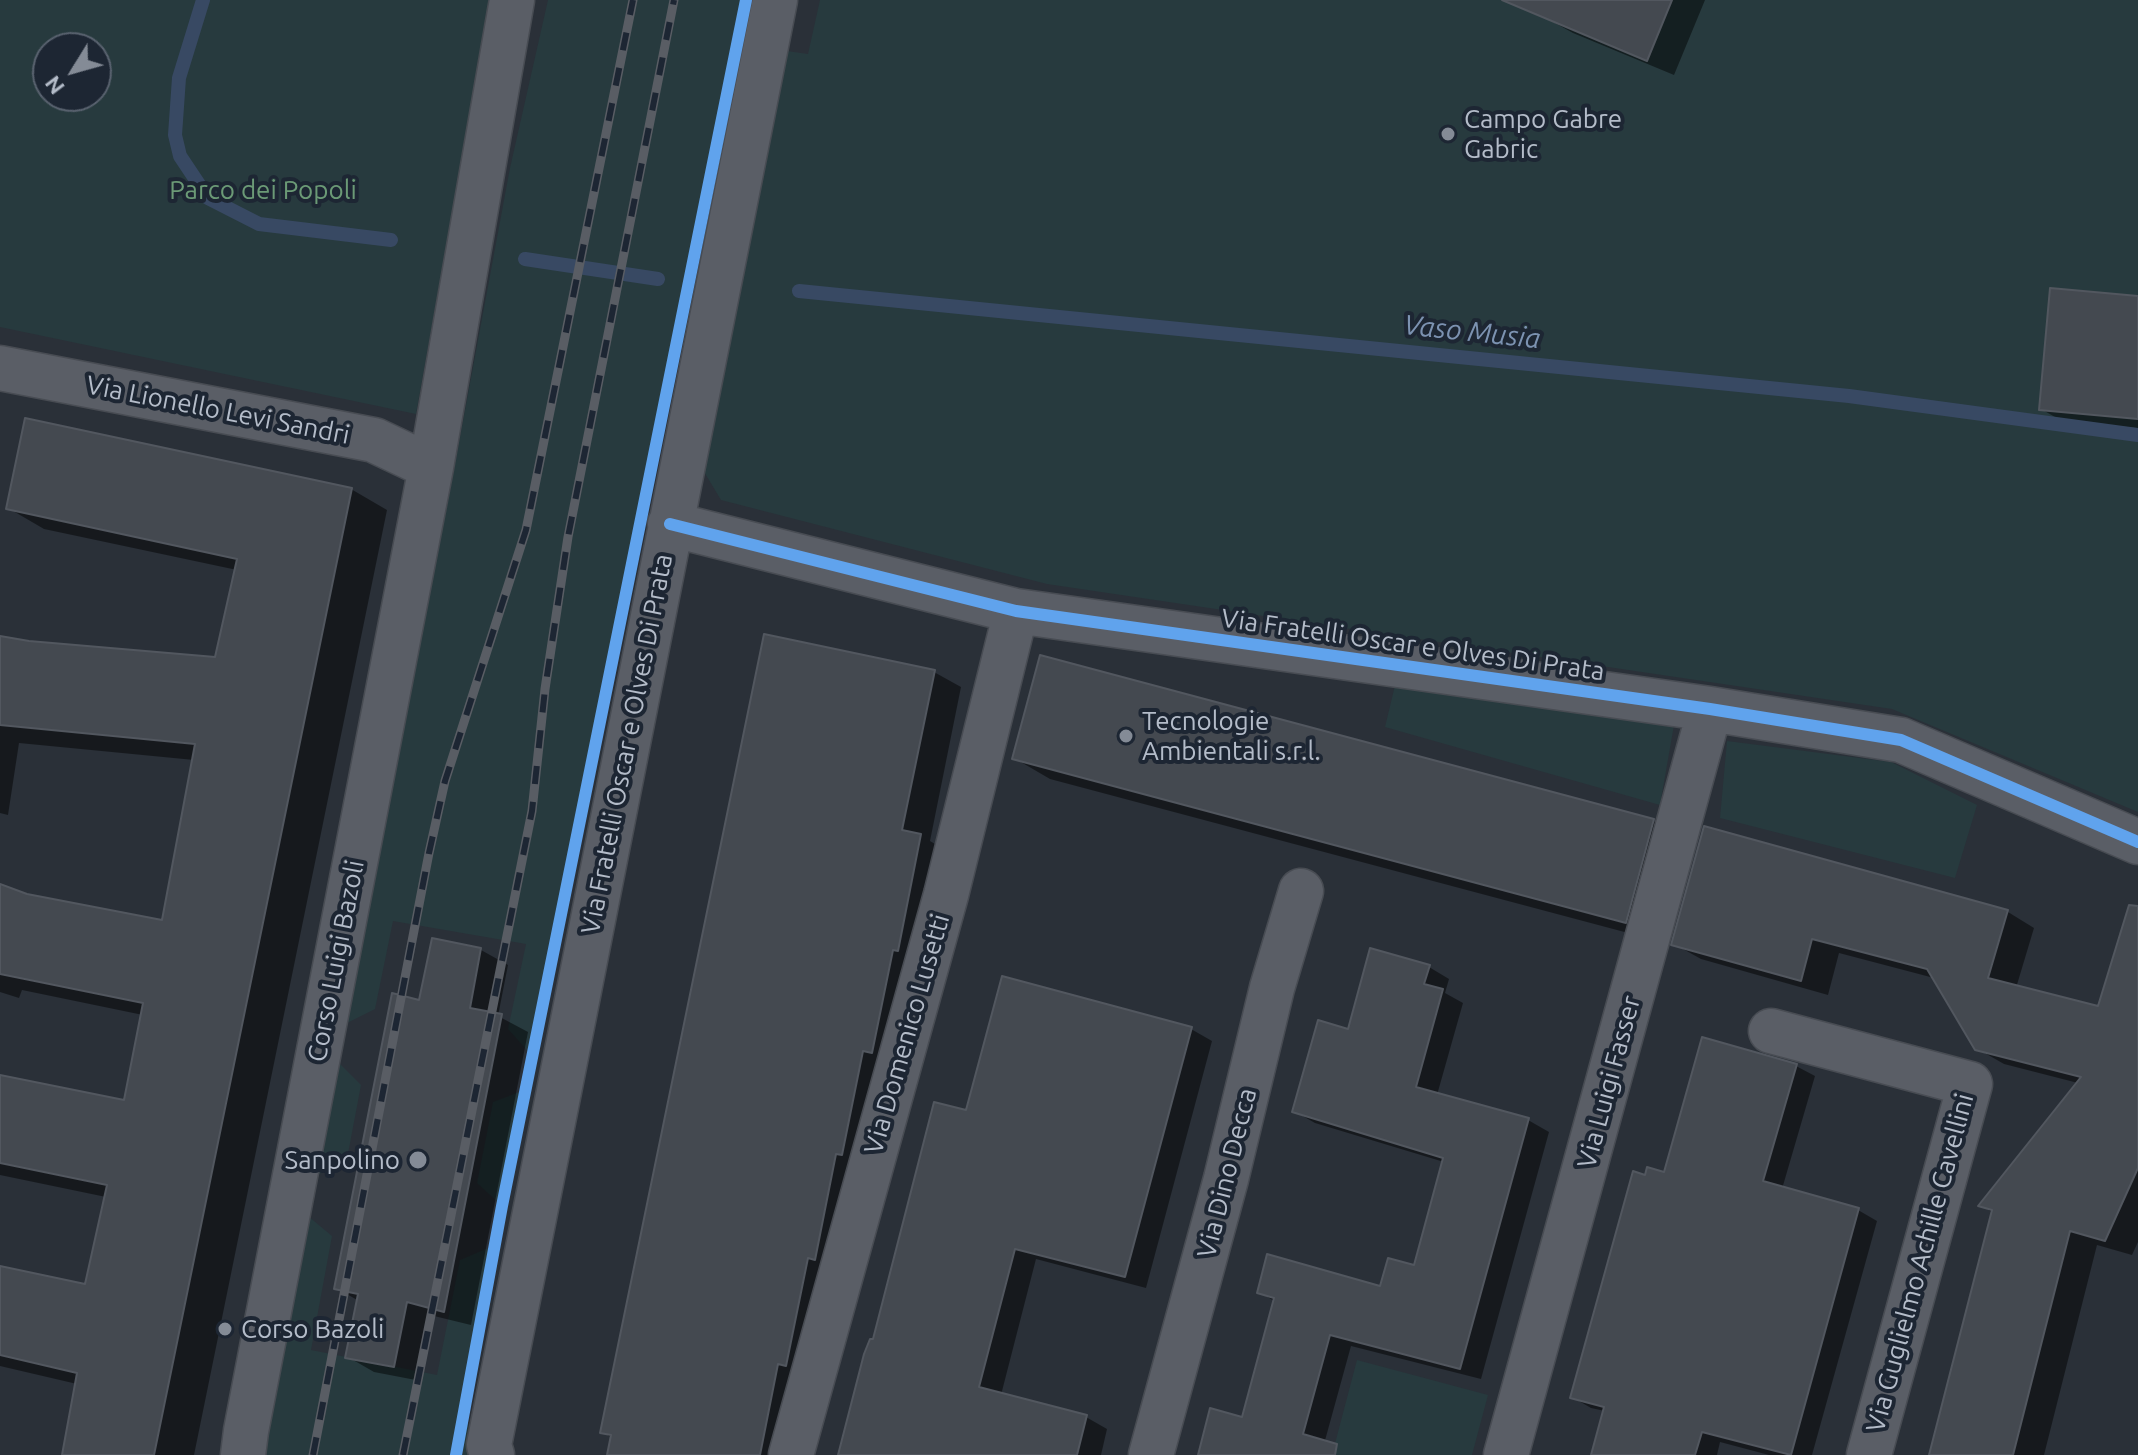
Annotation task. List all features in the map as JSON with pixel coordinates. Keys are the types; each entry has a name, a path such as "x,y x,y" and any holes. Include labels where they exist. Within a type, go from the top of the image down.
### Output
{"street":[{"name":"Corso Luigi Bazoli","path":"243,1455 431,467 512,0"},
{"path":"670,524 775,0"},
{"name":"Via Lionello Levi Sandri","path":"0,368 374,440 431,467"},
{"name":"Via Fratelli Oscar e Olves Di Prata","path":"492,1455 489,1445 670,524 1016,611 1710,709 1901,740 2138,842"},
{"name":"Via Domenico Lusetti","path":"791,1455 946,895 1016,611"},
{"name":"Via Luigi Fasser","path":"1506,1455 1710,709"},
{"name":"Via Dino Decca","path":"1151,1455 1226,1179 1272,988 1301,891"},
{"name":"Via Guglielmo Achille Cavellini","path":"1771,1031 1970,1084 1869,1455"}],"green space":[{"name":"Parco dei Popoli","path":"0,0 491,0 416,414 0,327"},
{"path":"548,0 758,0 701,218 533,1057 508,1029 526,944 393,921 375,1009 339,1027 390,745 447,507 510,168"},
{"path":"820,0 2138,0 2138,812 1892,709 1047,584 721,500 700,465 787,51 808,54"},
{"path":"1397,677 1674,725 1660,805 1385,727"},
{"path":"1727,741 1891,762 1977,805 1955,878 1720,818"},
{"path":"333,1057 361,1085 347,1159 310,1179"},
{"path":"527,1089 502,1206 477,1183 493,1102"},
{"path":"302,1211 332,1236 311,1350 437,1375 460,1260 495,1245 466,1409 473,1455 257,1455"},
{"path":"1357,1360 1488,1395 1472,1455 1332,1455"}],"building":[{"path":"1502,0 1672,0 1647,61"},
{"path":"2050,288 2138,296 2138,419 2039,410"},
{"path":"25,418 352,488 154,1455 62,1455 77,1373 0,1355 0,1266 85,1284 107,1185 0,1163 0,1075 124,1100 143,1003 0,974 0,884 27,894 162,920 195,744 0,725 0,636 215,657 237,559 6,509"},
{"path":"764,634 935,670 902,830 921,834 898,951 893,950 872,1053 863,1051 842,1155 836,1154 815,1260 808,1258 786,1366 778,1364 760,1455 607,1455 611,1435 600,1433"},
{"path":"1040,655 1654,819 1626,923 1012,759"},
{"path":"1704,826 2008,910 1988,978 2098,1006 2129,905 2138,906 2138,1168 2105,1241 2070,1231 2013,1455 1929,1455 1992,1210 1978,1206 2081,1077 1975,1050 1927,969 1812,939 1801,981 1671,945"},
{"path":"432,938 481,948 470,1008 502,1014 444,1312 407,1302 394,1367 345,1358 358,1294 334,1289 392,993 419,1000"},
{"path":"1370,948 1430,965 1424,984 1443,989 1416,1087 1529,1118 1460,1369 1330,1335 1303,1434 1337,1444 1335,1455 1198,1455 1210,1408 1242,1417 1274,1298 1257,1293 1267,1254 1380,1286 1388,1258 1414,1265 1443,1158 1292,1112 1318,1020 1348,1029"},
{"path":"1002,976 1192,1027 1125,1277 1015,1249 979,1387 1087,1415 1077,1455 838,1455 864,1354 870,1339 873,1339 934,1102 966,1110"},
{"path":"1702,1037 1797,1064 1763,1181 1859,1208 1791,1455 1702,1432 1695,1455 1591,1455 1604,1407 1570,1398 1633,1171 1645,1175 1647,1167 1664,1172"}],"waterway":[{"name":"Vaso Musia","path":"203,0 179,78 175,135 180,156 208,198 259,224 391,240"},
{"name":"Vaso Musia","path":"525,259 658,279"},
{"name":"Vaso Musia","path":"799,291 1849,396 2138,435"}],"railway":[{"path":"313,1455 429,853 445,781 526,530 633,0"},
{"path":"403,1455 532,811 545,689 568,537 674,0"}],"cycle path":[{"path":"456,1455 502,1206 746,0"},
{"path":"670,524 1016,611 1710,709 1901,740 2138,842"}],"place":[{"name":"Campo Gabre Gabric","path":"1448,134"},
{"name":"Tecnologie Ambientali s.r.l.","path":"1126,736"},
{"name":"Sanpolino","path":"418,1160"},
{"name":"Corso Bazoli","path":"225,1329"}]}
